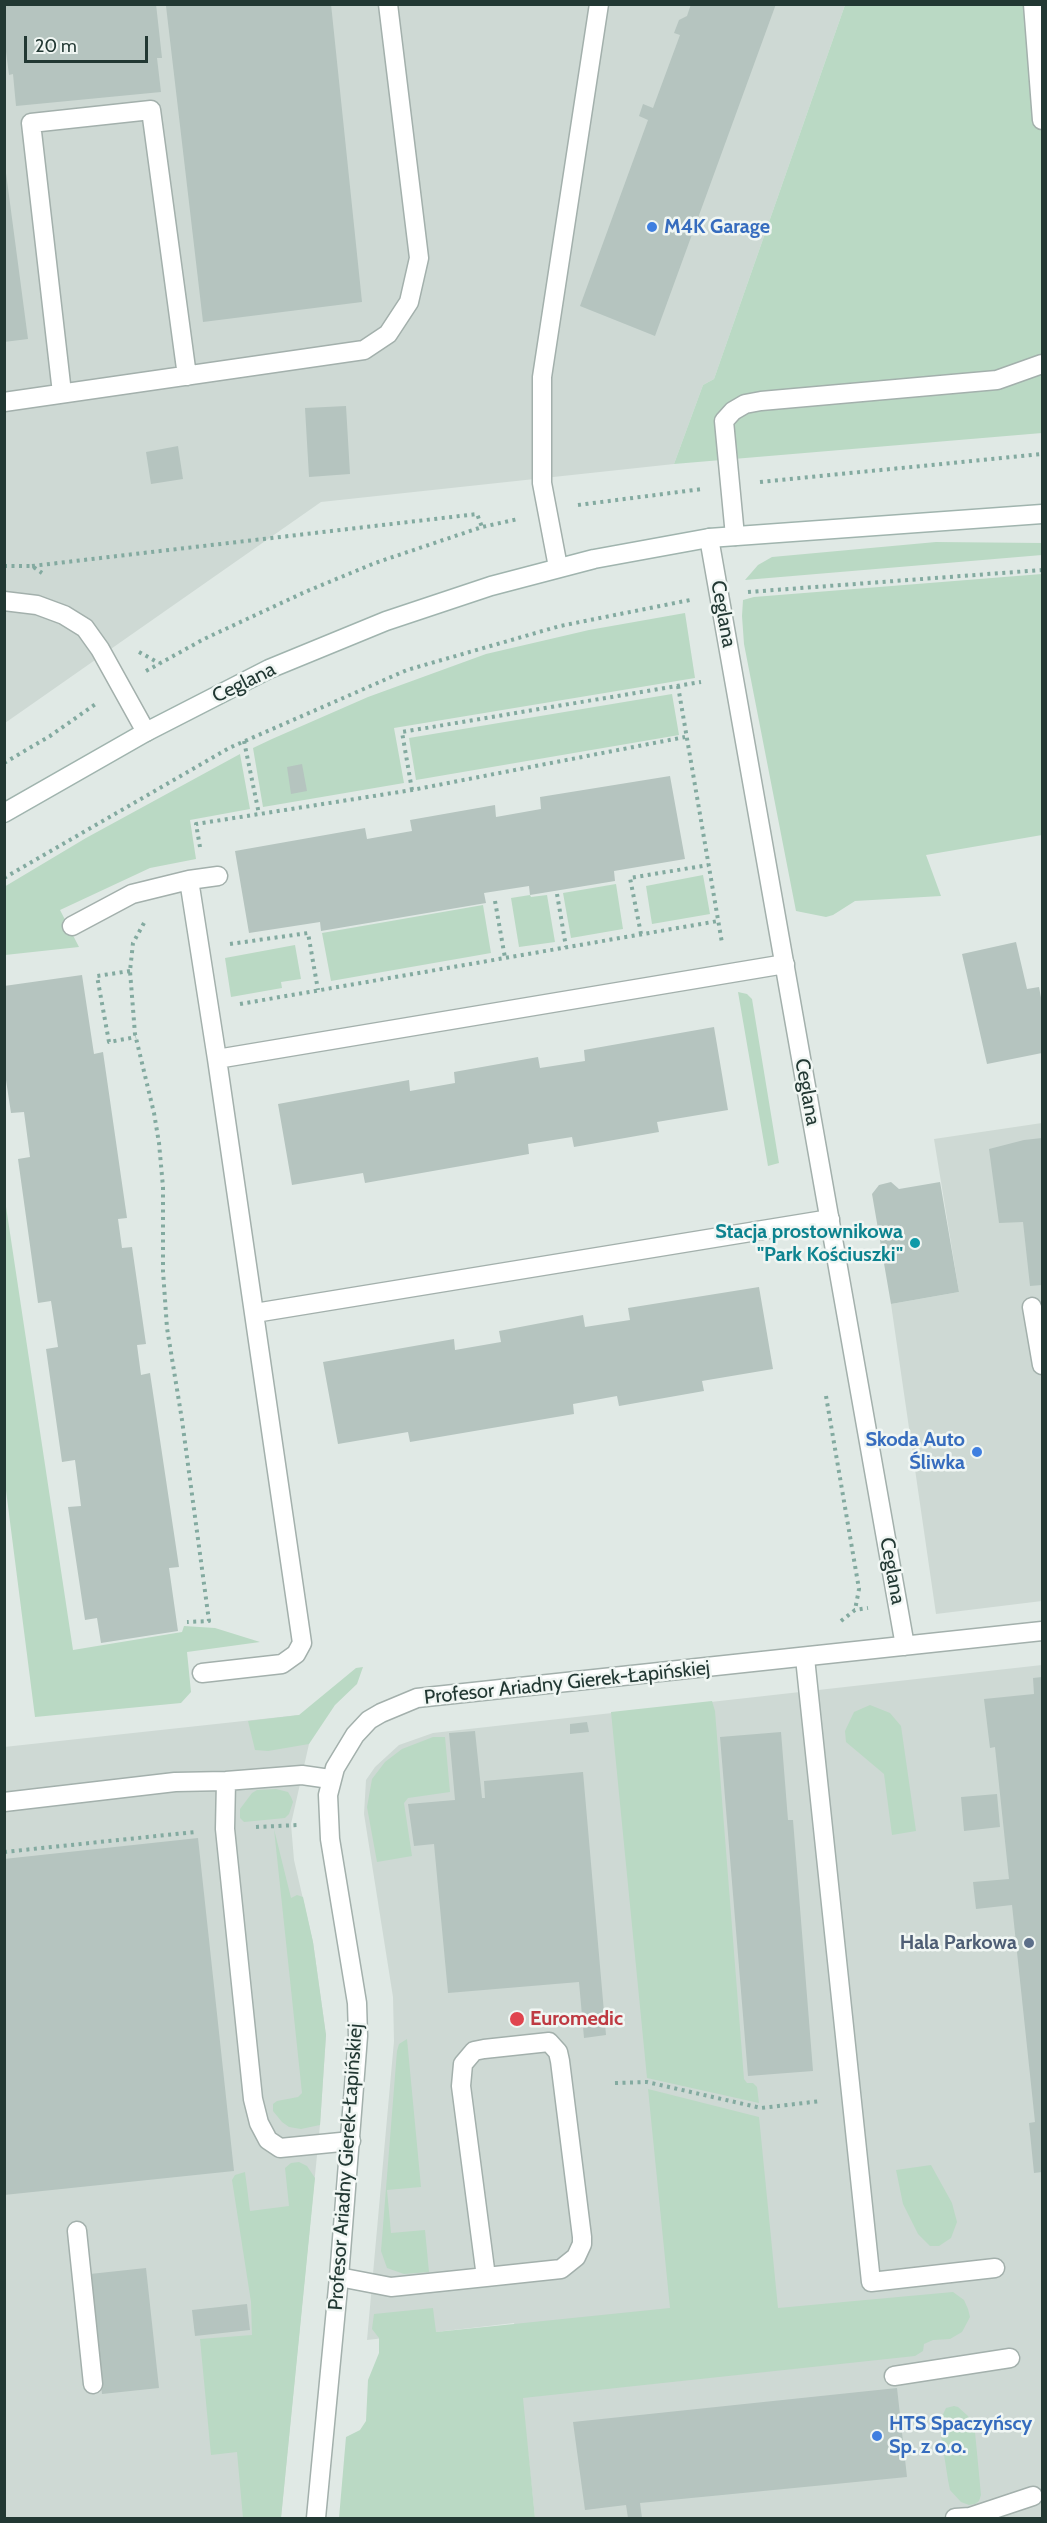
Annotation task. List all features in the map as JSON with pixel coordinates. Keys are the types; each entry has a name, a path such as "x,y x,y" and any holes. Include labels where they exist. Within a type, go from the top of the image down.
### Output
{"street":[{"path":"4,402 364,350 388,334 410,302 419,258 388,4"},
{"path":"558,567 542,483 542,377 599,4"},
{"path":"1033,4 1042,120"},
{"path":"62,393 31,123 151,110 187,376"},
{"path":"735,536 724,421 733,411 745,404 997,380 1042,364"},
{"name":"Ceglana","path":"4,813 146,732 269,669 386,621 491,586 558,567 709,538 1042,514"},
{"name":"Ceglana","path":"709,538 905,1646"},
{"path":"4,601 37,605 64,615 85,628 100,649 146,732"},
{"path":"72,926 132,894 167,884 204,878 217,1059 302,1642 296,1654 282,1664 202,1673"},
{"path":"217,1059 785,964"},
{"path":"255,1314 830,1219"},
{"path":"1032,1307 1042,1365"},
{"name":"Profesor Ariadny Gierek-Łapińskiej","path":"316,2518 358,2062 357,2012 329,1827 330,1779 342,1753 361,1728 392,1706 417,1698 1042,1631"},
{"path":"805,1658 871,2282 996,2268"},
{"path":"4,1802 175,1782 226,1781 302,1775 330,1779"},
{"path":"226,1781 225,1829 254,2099 259,2123 267,2140 280,2148 351,2141"},
{"path":"339,2277 391,2287 486,2277 561,2269 576,2257 582,2244 560,2061 558,2052 549,2042 474,2051 463,2064 461,2086 486,2277"},
{"path":"77,2231 93,2384"},
{"path":"894,2376 1010,2358"},
{"path":"955,2518 970,2517 1033,2496"}],"path":[{"path":"204,639 365,567 482,527 549,511 591,502 730,485 1042,453"},
{"path":"32,566 477,514 482,527"},
{"path":"4,878 244,741 407,670 570,624 720,596 1042,570"},
{"path":"412,789 402,732 701,682"},
{"path":"678,686 685,737 728,973"},
{"path":"204,878 196,824 412,789 685,737"},
{"path":"244,741 259,814"},
{"path":"641,934 630,878 708,865"},
{"path":"167,884 133,943 130,971 136,1037 159,1143 167,1328 209,1621 187,1622"},
{"path":"557,894 566,947"},
{"path":"495,901 506,958"},
{"path":"237,1004 718,921"},
{"path":"227,944 308,933 318,990"},
{"path":"130,971 97,976 109,1042 136,1037"},
{"path":"615,2084 647,2082 761,2108 851,2097"}],"shaded area":[{"path":"5,5 845,5 714,379 703,385 674,464 321,502 5,723"},
{"name":"Skoda Auto Śliwka","path":"1042,1123 1042,1601 936,1614 891,1304 959,1292 934,1139"},
{"path":"1042,1665 1042,2518 535,2518 514,2323 367,2340 394,2041 393,1997 364,1814 366,1780 375,1767 399,1745 433,1733"},
{"path":"299,1715 309,1744 291,1824 294,1860 313,1942 326,2035 320,2125 281,2518 5,2518 4,1747"}],"green space":[{"path":"845,5 1042,5 1042,433 674,464 703,385 714,379"},
{"path":"936,542 1042,543 1042,555 745,580 758,565 772,557"},
{"path":"1042,574 1042,835 926,855 941,896 855,901 826,917 796,911 744,644 743,600 754,597"},
{"path":"685,613 695,678 394,728 404,783 263,807 253,748 272,739 368,697 486,654 589,630"},
{"path":"672,694 679,735 416,780 409,738"},
{"path":"240,754 250,809 190,820 196,859 150,868 60,910 79,947 5,955 4,887 86,838"},
{"path":"703,875 710,914 652,924 646,886"},
{"path":"616,884 623,929 571,938 563,893"},
{"path":"530,895 531,897 547,895 555,942 519,947 511,898"},
{"path":"483,905 491,953 331,981 322,933"},
{"path":"295,945 301,979 281,982 282,988 231,997 225,958"},
{"path":"738,992 747,994 752,999 779,1163 768,1166"},
{"path":"5,1200 73,1650 182,1632 184,1626 215,1628 260,1642 187,1652 191,1692 181,1703 35,1717 4,1475"},
{"path":"363,1667 357,1684 335,1705 309,1744 268,1751 255,1750 248,1721 299,1715 356,1668"},
{"path":"712,1701 715,1711 744,2079 747,2083 753,2083 757,2087 759,2103 647,2078 611,1712"},
{"path":"870,1705 890,1713 901,1726 916,1831 892,1835 884,1774 846,1742 845,1731 854,1712"},
{"path":"433,1737 445,1737 450,1792 408,1798 404,1803 412,1856 377,1862 367,1807 372,1779 385,1762 402,1749"},
{"path":"276,1789 288,1792 293,1802 285,1818 244,1822 240,1818 240,1809 252,1793 257,1790"},
{"path":"274,1829 291,1898 297,1895 303,1897 313,1942 326,2035 320,2125 301,2129 289,2127 273,2111 273,2104 277,2101 298,2097 302,2093"},
{"path":"407,2039 421,2187 387,2190 391,2233 425,2230 429,2272 404,2274 387,2268 381,2251 397,2051 399,2044"},
{"path":"648,2089 759,2117 778,2308 953,2292 964,2300 970,2317 962,2332 950,2339 933,2340 924,2344 923,2351 915,2356 523,2398 535,2518 339,2518 346,2437 360,2430 366,2421 368,2380 379,2353 379,2338 372,2329 374,2314 433,2308 436,2332 670,2308"},
{"path":"299,2162 307,2166 315,2178 281,2518 243,2518 237,2452 211,2455 200,2339 252,2335 251,2302 232,2180 235,2175 245,2172 250,2211 289,2206 285,2168 291,2163"},
{"path":"931,2165 952,2203 957,2222 951,2238 939,2246 930,2246 918,2234 903,2204 896,2170"},
{"path":"954,2406 968,2416 975,2432 981,2495 975,2504 969,2505 961,2502 950,2490 939,2423 946,2408"}],"building":[{"path":"4,4 156,4 162,58 157,58 161,92 16,106 13,74 9,75 4,36"},
{"path":"171,4 331,4 362,302 203,322 166,6"},
{"path":"691,4 776,4 655,336 580,306 648,120 639,116 643,104 653,108 680,35 674,33 679,20 687,16"},
{"path":"4,158 28,339 4,342"},
{"path":"346,406 350,474 309,477 305,408"},
{"path":"178,446 183,479 151,484 146,452"},
{"path":"302,764 307,791 291,794 287,767"},
{"path":"670,776 685,859 614,871 615,881 530,895 529,886 484,893 486,903 321,931 320,922 249,933 235,851 365,828 367,839 412,831 410,820 495,805 496,817 541,809 540,797"},
{"path":"1016,942 1027,989 1039,987 1042,1003 1042,1053 987,1064 962,954"},
{"path":"82,975 94,1054 103,1052 127,1218 118,1219 122,1248 132,1247 146,1344 137,1345 141,1375 150,1373 179,1567 169,1568 178,1631 101,1643 97,1618 85,1620 68,1507 81,1506 75,1460 62,1462 46,1349 58,1347 51,1301 38,1303 18,1159 30,1157 24,1112 11,1113 4,1067 4,986"},
{"path":"714,1027 728,1110 657,1122 659,1132 574,1147 572,1137 528,1144 529,1154 365,1183 363,1173 292,1185 278,1104 409,1080 410,1091 455,1083 454,1072 538,1057 540,1068 585,1061 584,1050"},
{"path":"1042,1138 1042,1285 1030,1286 1023,1222 999,1223 989,1149"},
{"name":"Stacja prostownikowa \"Park Kościuszki\"","path":"891,1182 899,1189 940,1182 959,1292 891,1304 872,1194 879,1185"},
{"path":"759,1287 773,1369 702,1381 704,1391 619,1406 617,1396 573,1404 574,1414 410,1442 408,1432 338,1444 323,1362 454,1339 455,1350 501,1342 499,1331 583,1315 585,1327 630,1320 628,1308"},
{"name":"Hala Parkowa","path":"1042,1677 1042,2172 1034,2173 1029,2123 1035,2122 1012,1905 976,1909 973,1882 1009,1879 995,1747 990,1748 984,1699 1034,1694 1033,1678"},
{"path":"587,1722 589,1732 570,1734 570,1724"},
{"path":"475,1731 482,1798 485,1798 484,1781 583,1772 606,2035 584,2038 579,1982 448,1993 434,1844 414,1846 408,1804 455,1800 449,1733"},
{"path":"781,1732 788,1820 793,1820 813,2071 748,2076 720,1737"},
{"path":"997,1794 1000,1827 964,1831 961,1797"},
{"path":"198,1838 234,2171 4,2195 4,1859"},
{"path":"146,2268 159,2388 102,2394 90,2274"},
{"path":"247,2304 250,2330 195,2336 192,2310"},
{"path":"897,2388 907,2477 640,2503 642,2518 628,2518 626,2505 585,2510 573,2422"}],"place":[{"name":"M4K Garage","path":"652,227"},
{"name":"Stacja prostownikowa \"Park Kościuszki\"","path":"915,1243"},
{"name":"Skoda Auto Śliwka","path":"977,1452"},
{"name":"Hala Parkowa","path":"1029,1943"},
{"name":"Euromedic","path":"517,2019"},
{"name":"HTS Spaczyńscy Sp. z o.o.","path":"877,2436"}]}
